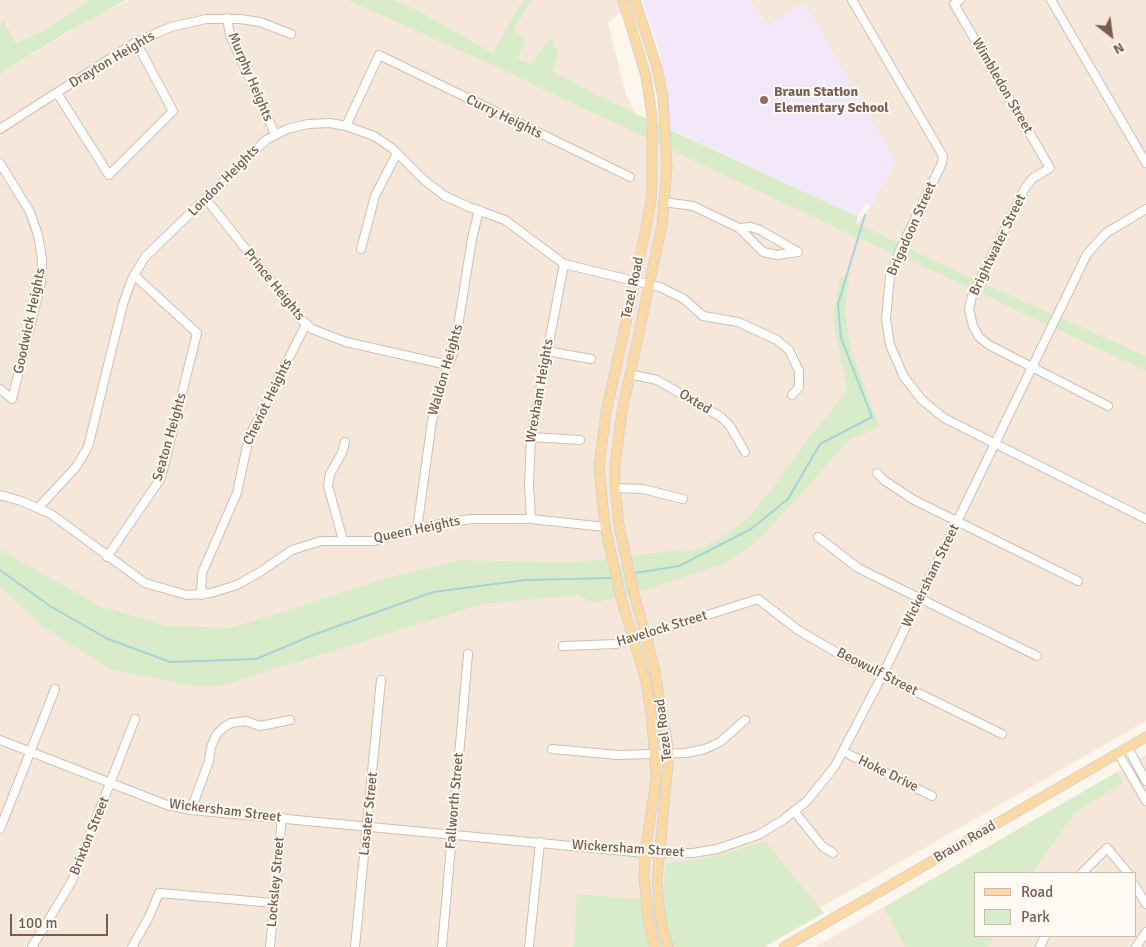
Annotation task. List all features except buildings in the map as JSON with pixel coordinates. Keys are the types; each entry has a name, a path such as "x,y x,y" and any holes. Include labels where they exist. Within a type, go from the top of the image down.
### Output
{"main road":[{"name":"Tezel Road","path":"623,0 639,49 652,116 651,202 610,393 599,467 605,527 616,578 646,681 656,754 656,779 645,852 645,896 655,947"},
{"name":"Tezel Road","path":"635,0 651,44 663,98 667,167 662,225 630,374 615,465 615,488 619,525 630,575 658,683 668,753 667,790 658,853 658,901 660,918 668,947"},
{"name":"Braun Road","path":"784,947 1146,737"}],"street":[{"name":"Brigadoon Street","path":"852,0 943,156 942,163 900,250 890,276 886,306 890,345 904,377 922,400 944,418 1146,518"},
{"path":"1051,0 1146,163"},
{"name":"Wimbledon Street","path":"957,2 1050,168"},
{"name":"Drayton Heights","path":"0,129 136,42 179,24 206,19 227,18 260,22 291,34"},
{"name":"Murphy Heights","path":"227,18 230,36 275,134"},
{"path":"57,93 109,174 172,111 136,42"},
{"name":"Curry Heights","path":"346,126 379,55 630,177"},
{"name":"London Heights","path":"38,507 76,467 90,442 123,304 134,275 153,248 206,199 249,154 275,134 308,124 330,123 346,126 374,136 397,153 424,180 445,196 505,220 564,264 673,292 703,316 738,322 784,345 796,360 799,371 799,387 792,395"},
{"path":"360,249 375,196 397,153"},
{"name":"Goodwick Heights","path":"0,163 35,223 42,259 40,283 12,399 0,389"},
{"name":"Brightwater Street","path":"1050,168 1033,178 1025,188 972,296 969,309 973,326 986,343 1108,406"},
{"name":"Prince Heights","path":"206,199 306,324 318,333 346,342 448,365"},
{"path":"664,202 693,206 739,228 763,252 776,256 798,252 760,230 751,227 739,228"},
{"name":"Wickersham Street","path":"0,740 167,805 191,810 658,853 693,853 724,847 758,835 794,811 822,785 844,752 1091,248 1106,233 1146,209"},
{"name":"Waldon Heights","path":"417,530 436,400 454,351 479,210"},
{"name":"Wrexham Heights","path":"531,519 529,485 531,436 564,264"},
{"name":"Seaton Heights","path":"107,557 162,478 197,333 134,275"},
{"name":"Cheviot Heights","path":"201,595 202,573 237,493 249,437 306,324"},
{"path":"546,351 592,359"},
{"name":"Oxted","path":"630,374 656,380 721,417 730,426 745,452"},
{"path":"531,436 580,440"},
{"path":"343,540 328,486 330,474 342,453 345,442"},
{"path":"877,473 900,492 1078,581"},
{"path":"615,488 644,489 683,499"},
{"name":"Queen Heights","path":"0,495 38,507 62,521 107,557 145,583 156,588 187,595 201,595 237,585 301,546 321,541 374,541 472,519 531,519 605,527"},
{"path":"818,537 858,568 1037,656"},
{"path":"616,578 630,575"},
{"name":"Havelock Street","path":"563,646 608,645 758,599"},
{"name":"Beowulf Street","path":"758,599 798,630 882,676 1002,734"},
{"name":"Fallworth Street","path":"442,947 468,654"},
{"name":"Lasater Street","path":"354,947 382,680"},
{"path":"0,829 55,689"},
{"name":"Brixton Street","path":"32,947 72,881 135,719"},
{"path":"191,810 210,761 216,735 223,728 231,723 246,721 260,726 290,720"},
{"path":"552,749 618,755 656,754 705,749 727,738 745,720"},
{"path":"1128,748 1146,781"},
{"name":"Hoke Drive","path":"844,752 932,796"},
{"path":"1118,754 1146,801"},
{"path":"794,811 823,847 833,853"},
{"name":"Locksley Street","path":"270,947 282,817"},
{"path":"529,947 540,842"},
{"path":"1083,872 1107,848 1127,872"},
{"path":"1136,888 1146,904"},
{"path":"132,947 149,917 159,893 274,903"},
{"path":"1136,947 1146,932"}],"shaded area":[{"path":"0,0 88,0 46,29 16,43 5,20 0,25"},
{"path":"130,0 639,0 608,22 626,94 646,136 849,234 872,205 805,3 768,25 750,0 1146,0 1146,721 752,947 0,947 0,74 92,18"},
{"name":"Braun Station Elementary School","path":"642,0 750,0 768,25 805,3 896,162 872,206 866,203 858,217 671,129 660,52"},
{"path":"1146,755 1146,947 815,947"}],"green space":[{"path":"88,0 126,0 62,35 0,74 0,25 4,20 16,43 46,29"},
{"path":"348,0 392,0 416,10 493,53 520,5 524,0 532,0 513,29 525,39 518,59 531,64 551,38 558,53 552,71 613,103 858,217 856,223 973,279 1146,356 1146,371 936,272 849,234 499,68"},
{"path":"840,277 849,278 845,311 850,347 879,427 848,440 809,486 764,533 746,550 720,565 642,591 593,603 577,595 482,604 221,686 194,686 109,669 41,625 0,585 0,550 100,606 166,626 232,628 383,579 461,560 567,563 606,559 610,574 632,556 679,550 687,552 714,542 747,518 770,492 803,445 847,391 833,320"},
{"path":"1117,772 1123,782 1074,814 1033,872 974,872 974,937 994,937 988,947 905,947 884,907"},
{"path":"765,841 824,913 764,947 574,947 577,894 637,899 664,893 665,865 670,862 695,860 724,854"}],"waterway":[{"path":"635,573 679,566 751,529 788,499 820,444 872,417 841,338 838,304 865,215"},
{"path":"0,570 50,606 106,638 170,662 256,659 313,635 433,592 526,580 611,578"}],"place":[{"name":"Braun Station Elementary School","path":"764,100"}]}
